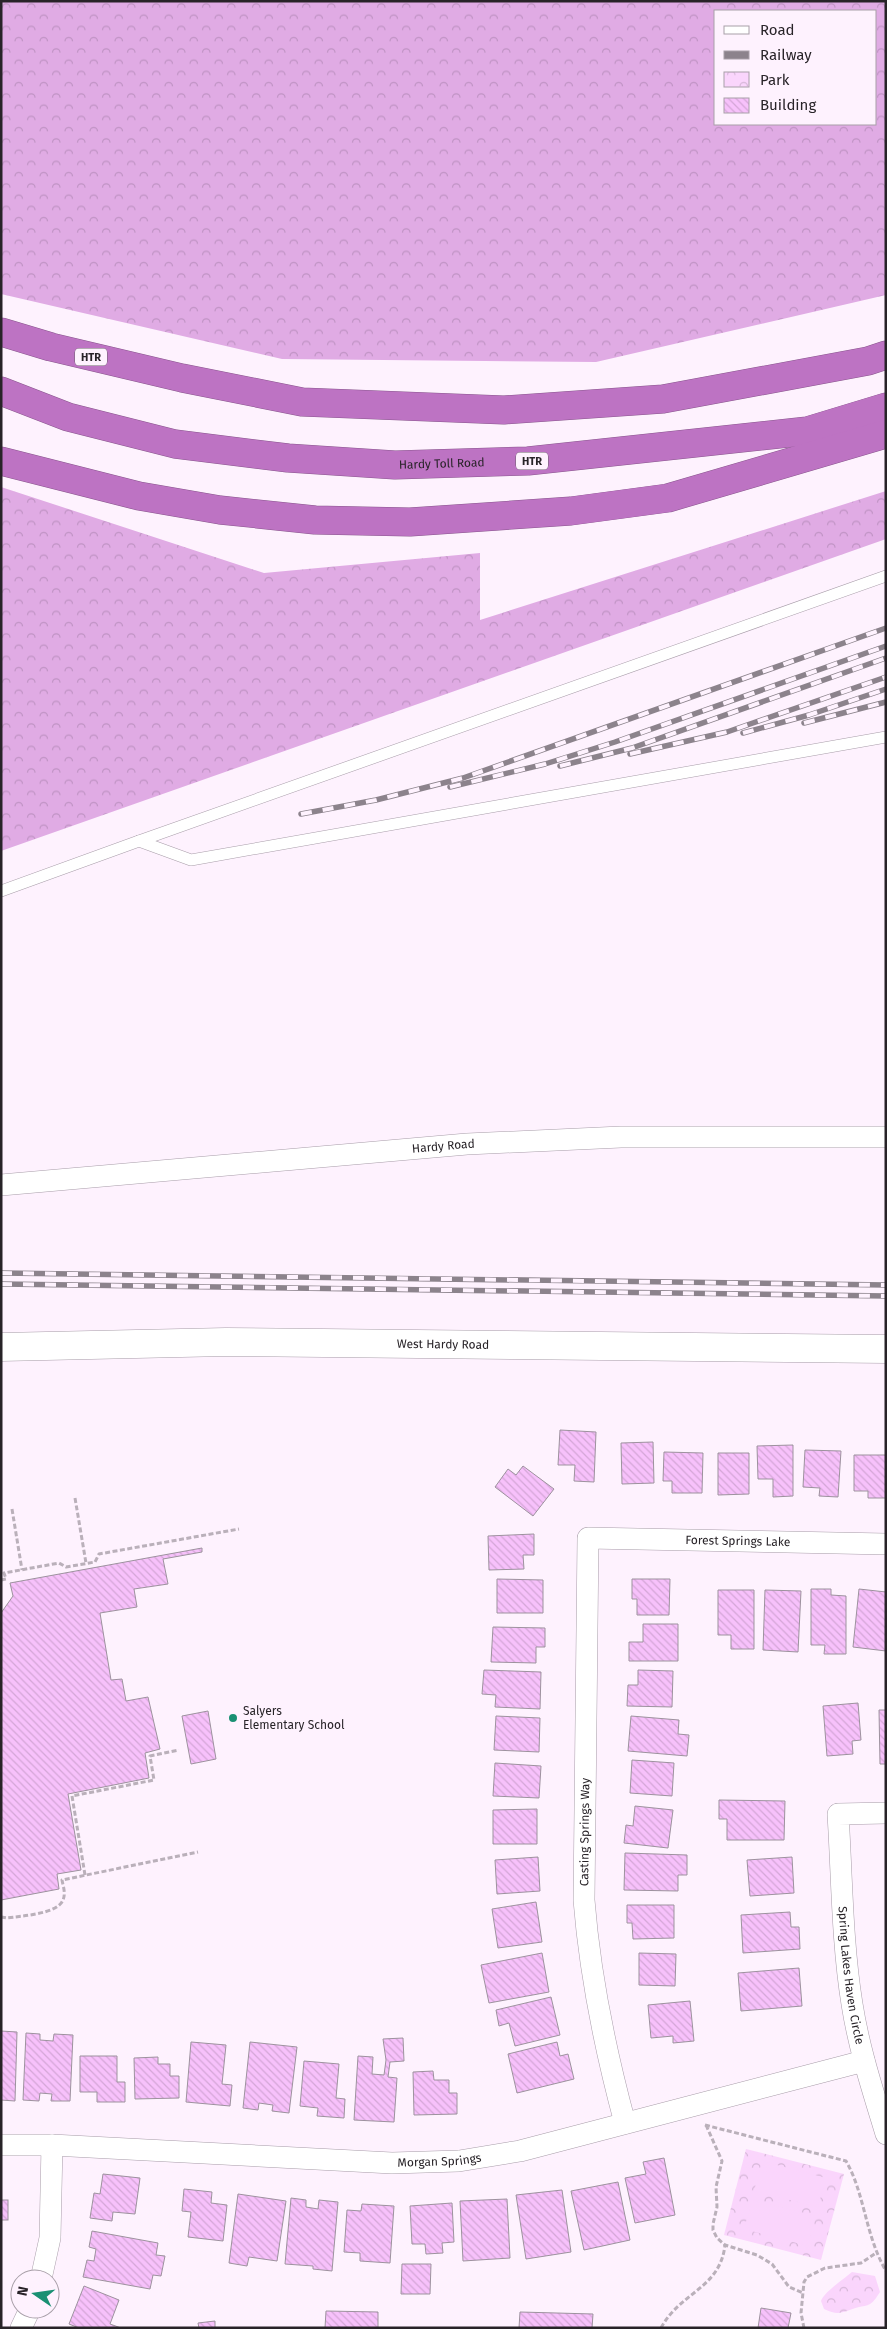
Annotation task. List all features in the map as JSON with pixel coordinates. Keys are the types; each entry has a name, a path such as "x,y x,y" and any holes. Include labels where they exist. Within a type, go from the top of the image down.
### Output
{"highway":[{"name":"HTR","path":"1,332 51,347 182,378 302,402 504,410 663,399 868,361 886,355"},
{"name":"Hardy Toll Road","path":"1,391 68,417 175,444 288,458 395,465 528,461 807,431 886,407"},
{"path":"1,461 139,496 220,510 315,520 410,522 571,511 668,498 886,434"}],"main road":[{"name":"West Hardy Road","path":"1,1347 226,1342 886,1349"}],"street":[{"name":"Hardy Road","path":"1,1185 467,1144 621,1137 886,1137"},
{"name":"Forest Springs Lake","path":"588,1538 886,1544"},
{"name":"Casting Springs Way","path":"588,1538 584,1900 588,1950 597,2008 625,2123"},
{"name":"Spring Lakes Haven Circle","path":"886,1813 838,1814 846,1961 852,2006 864,2061 886,2134"},
{"name":"Morgan Springs","path":"1,2145 52,2145 392,2163 451,2161 520,2151 864,2061"},
{"path":"43,2269 50,2238 52,2145"}],"lane":[{"path":"1,891 886,576"},
{"path":"139,841 191,860 886,737"}],"path":[{"path":"75,1498 86,1563"},
{"path":"12,1509 22,1570"},
{"path":"1,1580 6,1580 4,1573 59,1563 66,1567 95,1562 99,1554 239,1528"},
{"path":"85,1875 72,1796 154,1780 150,1756 180,1750"},
{"path":"1,1917 7,1918 54,1910 63,1901 65,1893 62,1880 198,1852"},
{"path":"700,2104 705,2125 722,2160 716,2187 717,2207 713,2230 724,2245 758,2255 772,2264 789,2287 803,2293"},
{"path":"705,2125 846,2161 862,2206 870,2237 886,2271"},
{"path":"661,2328 675,2307 715,2274 723,2257 724,2245"},
{"path":"804,2328 800,2313 807,2277 814,2271 860,2262 876,2253"}],"green space":[{"path":"1,1 886,1 886,295 596,362 282,359 1,294"},
{"path":"1,487 264,573 480,553 480,620 886,491 886,539 1,851"},
{"path":"746,2149 844,2174 821,2260 724,2235"},
{"path":"762,2161 826,2178 818,2207 754,2191"},
{"path":"752,2200 816,2216 808,2246 744,2229"},
{"path":"852,2272 875,2276 880,2292 873,2302 869,2305 838,2313 824,2309 821,2301 823,2297"}],"building":[{"path":"560,1430 596,1432 594,1482 574,1481 575,1465 558,1465"},
{"path":"653,1442 654,1483 622,1484 621,1443"},
{"path":"793,1445 793,1496 773,1497 773,1479 758,1479 757,1446"},
{"path":"805,1450 841,1451 838,1497 819,1496 820,1488 803,1487"},
{"path":"664,1452 703,1453 702,1493 672,1493 672,1481 663,1481"},
{"path":"718,1453 749,1453 749,1494 718,1495"},
{"path":"854,1455 886,1455 886,1498 868,1498 868,1491 854,1491"},
{"path":"523,1466 554,1489 533,1516 495,1487 508,1469 516,1475"},
{"path":"534,1534 534,1555 523,1555 524,1569 489,1570 488,1536"},
{"path":"202,1548 202,1552 163,1559 168,1584 134,1589 137,1607 100,1613 111,1680 122,1679 126,1701 148,1697 160,1749 145,1753 149,1778 68,1794 81,1870 57,1874 59,1889 1,1900 1,1613 13,1596 10,1583"},
{"path":"497,1579 543,1580 543,1613 497,1613"},
{"path":"632,1579 670,1579 669,1615 637,1615 637,1599 632,1599"},
{"path":"811,1589 831,1589 831,1595 846,1596 846,1654 824,1654 825,1645 811,1645"},
{"path":"859,1589 886,1592 886,1651 853,1647"},
{"path":"718,1590 754,1590 754,1649 731,1649 731,1635 718,1635"},
{"path":"765,1590 801,1591 798,1652 763,1650"},
{"path":"643,1624 678,1624 678,1661 629,1661 629,1642 643,1642"},
{"path":"493,1627 545,1628 545,1647 536,1647 536,1663 491,1662"},
{"path":"484,1670 541,1672 540,1709 495,1707 496,1695 482,1694"},
{"path":"638,1670 673,1671 672,1707 627,1706 628,1685 638,1685"},
{"path":"858,1703 861,1740 852,1741 853,1754 827,1756 823,1706"},
{"path":"879,1710 886,1710 886,1764 880,1764"},
{"path":"208,1711 216,1759 191,1764 182,1716"},
{"path":"496,1716 540,1718 539,1752 494,1750"},
{"path":"631,1716 679,1720 678,1734 689,1735 687,1756 628,1751"},
{"path":"632,1760 674,1763 672,1796 630,1793"},
{"path":"495,1763 541,1766 539,1798 493,1796"},
{"path":"719,1800 785,1801 784,1840 727,1840 727,1819 719,1819"},
{"path":"635,1806 673,1810 668,1848 624,1843 626,1825 633,1826"},
{"path":"537,1809 537,1844 493,1844 493,1810"},
{"path":"625,1853 687,1855 687,1875 678,1875 678,1891 624,1890"},
{"path":"538,1857 540,1891 497,1894 495,1860"},
{"path":"792,1857 794,1893 750,1896 747,1860"},
{"path":"536,1902 542,1942 498,1948 492,1909"},
{"path":"627,1905 674,1905 674,1938 633,1939 632,1923 627,1923"},
{"path":"790,1912 791,1927 799,1927 800,1949 743,1953 741,1915"},
{"path":"542,1953 549,1992 489,2003 481,1965"},
{"path":"639,1953 676,1954 675,1986 639,1985"},
{"path":"799,1968 802,2006 741,2011 738,1973"},
{"path":"551,1997 560,2035 515,2046 509,2023 499,2026 496,2010"},
{"path":"690,2001 694,2041 673,2043 673,2036 651,2038 648,2005"},
{"path":"1,2031 17,2032 15,2101 1,2100"},
{"path":"26,2033 40,2034 40,2040 53,2041 54,2034 73,2035 70,2101 51,2101 52,2094 40,2093 39,2101 23,2100"},
{"path":"403,2038 404,2061 390,2062 388,2077 397,2078 394,2122 354,2120 358,2056 373,2057 372,2074 384,2075 386,2060 383,2039"},
{"path":"191,2042 226,2045 222,2084 232,2085 230,2106 186,2102"},
{"path":"250,2042 297,2047 289,2113 272,2111 273,2105 259,2103 258,2110 243,2108"},
{"path":"557,2042 560,2056 568,2054 574,2079 517,2093 508,2054"},
{"path":"80,2056 117,2056 117,2082 125,2082 125,2102 97,2102 97,2092 80,2092"},
{"path":"158,2057 158,2064 170,2064 170,2076 179,2076 179,2098 135,2099 134,2058"},
{"path":"304,2061 339,2064 336,2098 345,2099 344,2118 317,2116 318,2108 300,2106"},
{"path":"433,2071 434,2080 449,2080 449,2093 457,2093 457,2114 414,2115 413,2072"},
{"path":"664,2158 675,2215 635,2223 625,2178 646,2174 643,2162"},
{"path":"103,2174 140,2178 135,2214 113,2212 112,2221 90,2218 94,2193 100,2194"},
{"path":"618,2182 630,2240 584,2250 571,2191"},
{"path":"184,2189 212,2192 211,2203 227,2205 223,2241 188,2237 191,2212 182,2211"},
{"path":"562,2190 571,2252 526,2259 516,2195"},
{"path":"238,2194 286,2201 277,2261 249,2257 247,2266 229,2263"},
{"path":"291,2198 306,2200 306,2207 318,2209 319,2200 338,2202 332,2271 313,2269 313,2266 285,2264"},
{"path":"507,2199 510,2258 463,2261 460,2201"},
{"path":"1,2200 8,2200 8,2220 1,2220"},
{"path":"452,2203 454,2242 442,2243 443,2253 426,2254 425,2244 412,2244 410,2206"},
{"path":"362,2204 394,2206 390,2263 360,2261 360,2253 344,2252 347,2210 361,2211"},
{"path":"92,2231 158,2243 156,2255 165,2256 161,2276 153,2275 150,2289 83,2277 87,2260 94,2261 96,2249 89,2247"},
{"path":"402,2264 431,2264 430,2294 401,2294"},
{"path":"84,2286 119,2300 110,2324 121,2328 79,2328 69,2324"},
{"path":"761,2308 791,2313 788,2328 758,2328"},
{"path":"326,2311 378,2312 378,2328 325,2328"},
{"path":"520,2312 593,2314 592,2328 519,2328"},
{"path":"215,2321 215,2328 199,2328 198,2323"}],"railway":[{"path":"301,814 376,800 463,778 886,628"},
{"path":"450,787 545,764 615,742 886,646"},
{"path":"560,766 632,748 886,658"},
{"path":"630,754 727,732 886,677"},
{"path":"743,733 809,715 886,689"},
{"path":"804,723 886,702"},
{"path":"1,1273 886,1285"},
{"path":"1,1284 886,1296"}],"place":[{"name":"Salyers Elementary School","path":"233,1718"}]}
